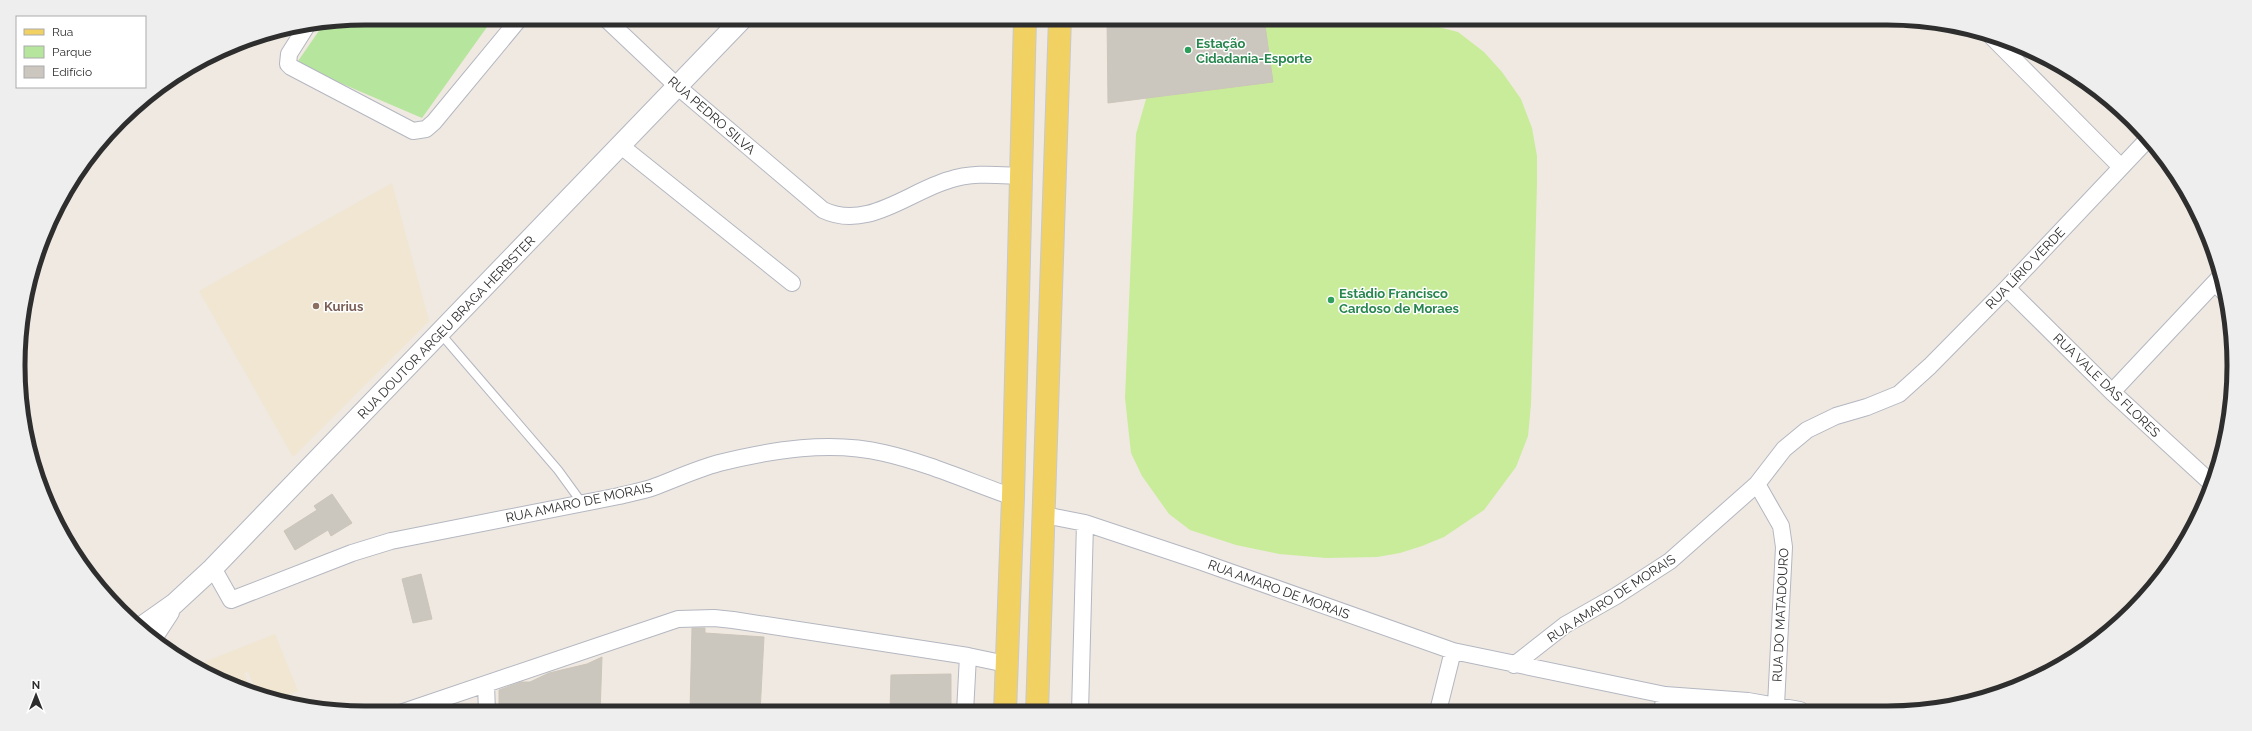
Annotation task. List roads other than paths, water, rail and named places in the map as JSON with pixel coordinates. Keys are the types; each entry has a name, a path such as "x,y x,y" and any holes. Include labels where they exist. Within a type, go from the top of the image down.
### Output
{"main road":[{"path":"1005,706 1013,497 1025,25"},
{"path":"1037,706 1060,25"}],"street":[{"path":"303,31 289,54 288,64 291,67 413,131 419,132 434,122 514,25"},
{"name":"RUA PEDRO SILVA","path":"612,25 678,87 823,210 834,215 844,216 866,214 899,203 948,180 984,174 1021,176"},
{"name":"RUA DOUTOR ARGEU BRAGA HERBSTER","path":"144,625 174,604 212,568 736,25"},
{"path":"1999,44 2121,167"},
{"name":"RUA LÍRIO VERDE","path":"1899,394 1930,366 2007,288 2144,143"},
{"path":"621,146 792,283"},
{"path":"2112,392 2216,282"},
{"name":"RUA VALE DAS FLORES","path":"2007,288 2112,392 2207,479"},
{"name":"RUA AMARO DE MORAIS","path":"1514,665 1566,625 1616,596 1670,561 1757,484 1784,449 1807,430 1836,416 1867,408 1899,394"},
{"name":"RUA AMARO DE MORAIS","path":"212,568 231,600 352,553 391,541 652,488 717,464 759,454 803,448 840,447 883,452 1013,497"},
{"name":"RUA DO MATADOURO","path":"1757,484 1781,526 1784,547 1776,705"},
{"name":"RUA AMARO DE MORAIS","path":"1044,515 1085,523 1235,573 1452,651 1665,695 1781,706"},
{"path":"1080,706 1085,523"},
{"path":"149,628 174,604"},
{"path":"155,633 174,604"},
{"path":"421,706 678,619 694,618 733,620 968,656 1006,664"},
{"path":"1439,706 1452,651"},
{"path":"965,706 968,656"},
{"path":"486,684 487,706"},
{"path":"1663,706 1665,695"}],"lane":[{"path":"440,333 558,470 582,503"}],"place":[{"name":"Estação Cidadania-Esporte","path":"1188,50"},
{"name":"Estádio Francisco Cardoso de Moraes","path":"1331,300"},
{"name":"Kurius","path":"316,306"}]}
